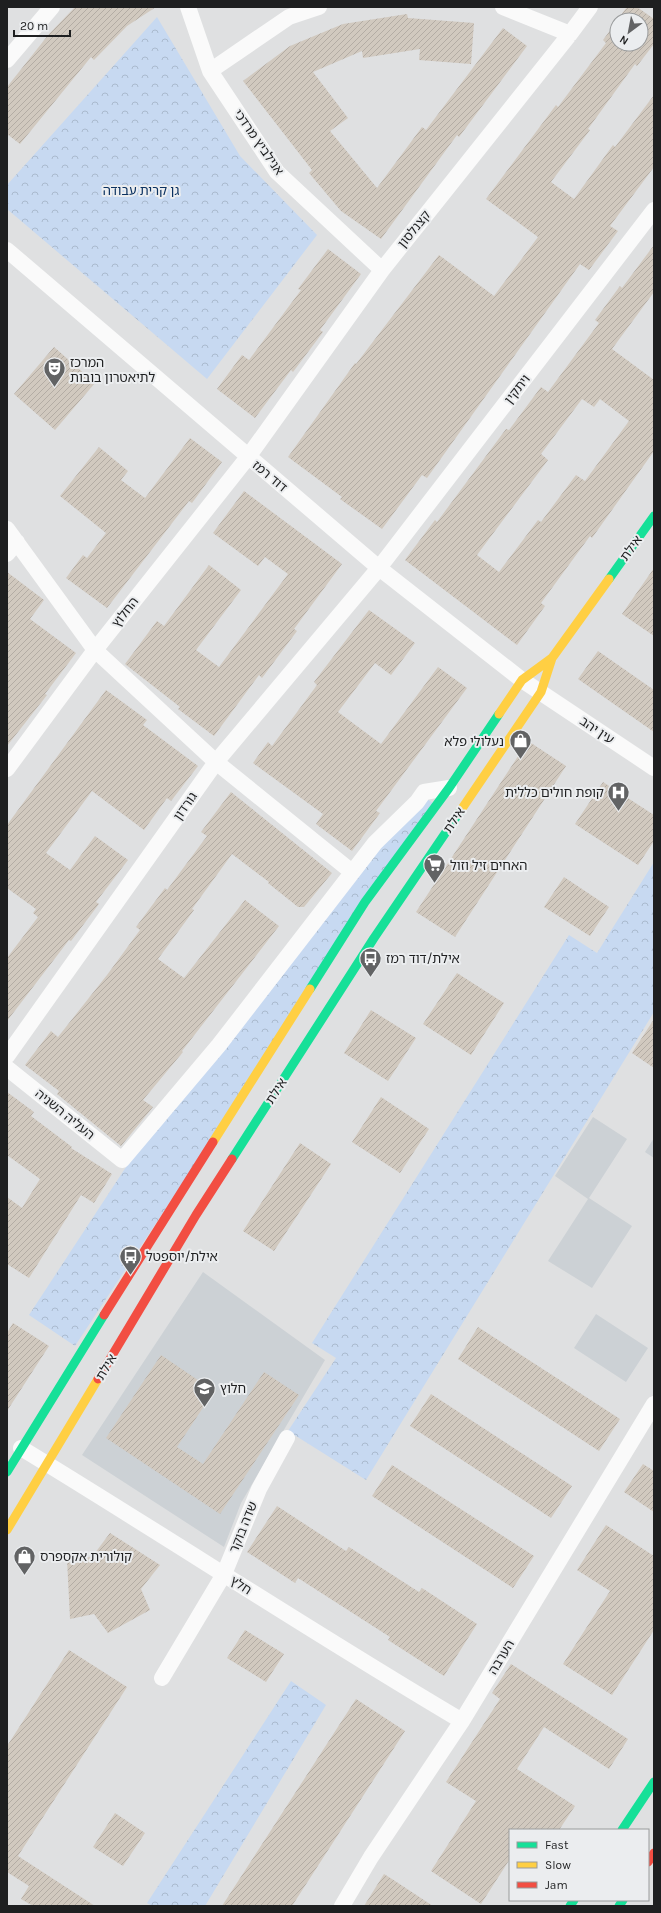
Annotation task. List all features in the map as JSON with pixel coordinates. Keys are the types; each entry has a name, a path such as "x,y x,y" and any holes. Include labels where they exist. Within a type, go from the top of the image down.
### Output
{"main road":[{"name":"אילת","path":"7,1530 209,1196 374,938 541,692 552,658 654,516"},
{"name":"אילת","path":"7,1472 176,1199 365,902 449,788 522,680 552,658"},
{"path":"623,1829 654,1782"}],"street":[{"path":"7,60 52,7"},
{"name":"אנילביץ מרדכי","path":"188,7 210,71 277,172 382,270"},
{"path":"210,71 289,16 320,7"},
{"path":"503,7 570,34"},
{"name":"קצנלסון","path":"248,457 382,270 590,7"},
{"name":"ויתקין","path":"379,568 654,210"},
{"name":"דוד רמז","path":"7,250 379,568 522,680 541,692"},
{"name":"החלוץ","path":"7,769 95,650 248,457"},
{"path":"7,529 12,548 95,650 216,762 352,872 375,843 417,802 424,792 449,788"},
{"name":"גורדון","path":"7,1056 216,762 379,568"},
{"name":"עין יהב","path":"541,692 654,768"},
{"name":"העליה השניה","path":"7,1068 122,1160 219,1045 352,872"},
{"name":"הערבה","path":"342,1906 371,1857 462,1721 654,1404"},
{"name":"שדה בוקר","path":"162,1678 224,1574 259,1489 287,1438"},
{"name":"חלץ","path":"21,1448 224,1574 347,1653 462,1721"}],"shaded area":[{"path":"593,1117 627,1139 589,1198 632,1226 592,1288 548,1261 588,1199 555,1176"},
{"path":"654,1138 654,1158 645,1152"},
{"name":"חלוץ","path":"203,1272 325,1360 241,1503 224,1547 82,1455"},
{"path":"596,1314 648,1348 626,1382 574,1348"}],"green space":[{"name":"גן קרית עבודה","path":"157,17 240,156 317,235 207,379 7,209 7,185"},
{"path":"424,797 433,803 75,1346 29,1315 145,1138 378,847"},
{"path":"654,862 654,1012 366,1480 288,1431 336,1358 312,1343 569,935 597,953"},
{"path":"291,1681 326,1705 205,1906 152,1906 147,1903"}],"building":[{"path":"75,7 156,7 127,26 94,60 91,57 20,144 7,134 7,87 49,34"},
{"path":"627,7 637,7 644,12 623,12"},
{"path":"407,14 408,18 474,23 471,64 419,60 420,49 363,58 362,51 313,72 348,118 330,131 377,188 422,127 426,130 503,28 527,46 459,137 457,135 381,239 341,211 309,173 312,170 243,81 290,46 343,24"},
{"path":"649,15 654,19 654,44 649,50"},
{"path":"609,32 609,52 648,52 637,66 635,64 588,129 590,130 551,182 574,199 613,145 615,147 654,95 654,167 610,226 618,231 589,270 580,264 427,478 422,475 382,529 340,499 342,497 288,457 355,363 356,364 439,255 494,296 538,237 486,199 556,105 558,107 606,43 603,40"},
{"path":"654,245 654,292 612,349 654,380 654,451 592,538 590,536 541,603 545,606 517,645 405,560 435,520 437,522 506,429 509,430 541,387 548,392 599,323 595,320 620,286 622,288","holes":["582,399 594,407 600,399 629,421 585,481 576,475 541,522 538,520 499,572 477,555 548,460 541,454"]},
{"path":"328,249 361,274 320,330 323,332 293,372 291,370 255,418 217,389 242,355 249,360 301,290 298,289"},
{"name":"המרכז לתיאטרון בובות","path":"54,347 95,383 55,430 14,394"},
{"path":"190,438 222,462 192,503 189,501 107,608 66,578 83,555 87,558 106,533 60,496 99,447 128,471 121,480 145,498"},
{"path":"244,491 342,564 294,629 297,631 262,678 259,675 214,736 178,709 180,707 125,664 157,621 164,626 209,565 241,590 196,650 219,667 288,574 265,557 258,566 213,533"},
{"path":"654,568 654,636 622,614"},
{"path":"7,572 44,600 30,619 76,653 45,694 47,695 7,746"},
{"path":"369,610 415,643 391,675 375,663 338,712 381,744 438,667 467,688 376,811 380,813 352,851 316,824 323,814 253,763 268,742 272,746 317,685 314,682"},
{"path":"598,651 654,690 654,732 578,679"},
{"path":"106,690 147,720 143,725 198,766 171,801 167,798 144,830 92,791 46,853 70,870 95,836 128,860 96,902 99,904 71,941 69,940 7,1021 7,958 38,917 33,913 36,909 7,888 7,825"},
{"path":"528,741 566,766 455,937 416,912"},
{"path":"603,782 654,815 654,841 638,865 575,824"},
{"path":"231,792 332,873 304,907 298,907 268,883 269,882 232,854 158,959 184,978 245,900 279,926 182,1051 183,1052 143,1100 153,1107 121,1146 57,1094 59,1091 25,1065 51,1031 58,1037 107,975 140,930 136,927 165,888 167,890 207,836 201,832"},
{"path":"564,877 609,907 590,936 544,907"},
{"path":"457,973 504,1003 471,1055 423,1024"},
{"path":"371,1010 416,1038 388,1081 344,1053"},
{"path":"654,1019 654,1068 632,1053"},
{"path":"7,1092 34,1112 31,1116 72,1147 71,1148 112,1174 94,1203 81,1195 29,1278 7,1264 7,1197 22,1208 40,1179 7,1155"},
{"path":"381,1097 429,1129 400,1173 352,1142"},
{"path":"300,1143 331,1164 274,1251 243,1231"},
{"path":"13,1323 49,1346 7,1411 7,1333"},
{"path":"478,1327 620,1419 599,1451 458,1359"},
{"path":"161,1355 214,1391 177,1447 203,1464 264,1372 299,1395 220,1514 106,1438"},
{"path":"431,1394 572,1486 551,1518 410,1426"},
{"path":"643,1464 654,1471 654,1512 624,1492"},
{"path":"392,1465 534,1556 513,1588 372,1496"},
{"path":"277,1506 346,1551 349,1547 419,1592 422,1588 477,1624 444,1676 388,1640 390,1637 298,1578 295,1583 247,1552"},
{"path":"606,1525 654,1556 654,1630 612,1695 563,1664 610,1591 577,1570"},
{"path":"110,1533 160,1565 141,1589 150,1610 108,1633 94,1614 70,1619 67,1559 92,1557"},
{"path":"245,1630 284,1654 266,1682 227,1658"},
{"path":"69,1650 127,1687 18,1856 95,1906 33,1906 21,1899 29,1886 7,1872 7,1746"},
{"path":"511,1664 628,1739 609,1769 544,1727 517,1769 575,1806 560,1829 509,1829 509,1861 481,1904 431,1871 476,1801 446,1782 500,1699 492,1693"},
{"path":"356,1699 405,1731 292,1906 222,1906"},
{"path":"115,1813 145,1833 123,1866 93,1847"},
{"path":"384,1874 392,1879 433,1906 364,1906"}],"traffic: fast":[{"path":"609,579 654,516"},
{"path":"310,989 365,902 449,788 499,714"},
{"path":"232,1159 374,938 461,810"},
{"path":"7,1472 104,1315"},
{"path":"623,1829 654,1782"},
{"path":"570,1906 573,1901"},
{"path":"619,1906 622,1901"}],"traffic: slow":[{"path":"499,714 522,680 552,658 609,579"},
{"path":"461,810 541,692 552,658"},
{"path":"213,1142 310,989"},
{"path":"7,1530 98,1379"}],"traffic: jam":[{"path":"104,1315 213,1142"},
{"path":"98,1379 196,1215 232,1159"},
{"path":"649,1860 654,1853"}],"place":[{"name":"המרכז לתיאטרון בובות","path":"54,388"},
{"name":"נעלולי פלא","path":"520,760"},
{"name":"קופת חולים כללית","path":"619,812"},
{"name":"האחים זיל וזול","path":"435,884"},
{"name":"אילת/דוד רמז","path":"370,978"},
{"name":"אילת/יוספטל","path":"130,1276"},
{"name":"חלוץ","path":"205,1408"},
{"name":"קולורית אקספרס","path":"24,1576"}]}
